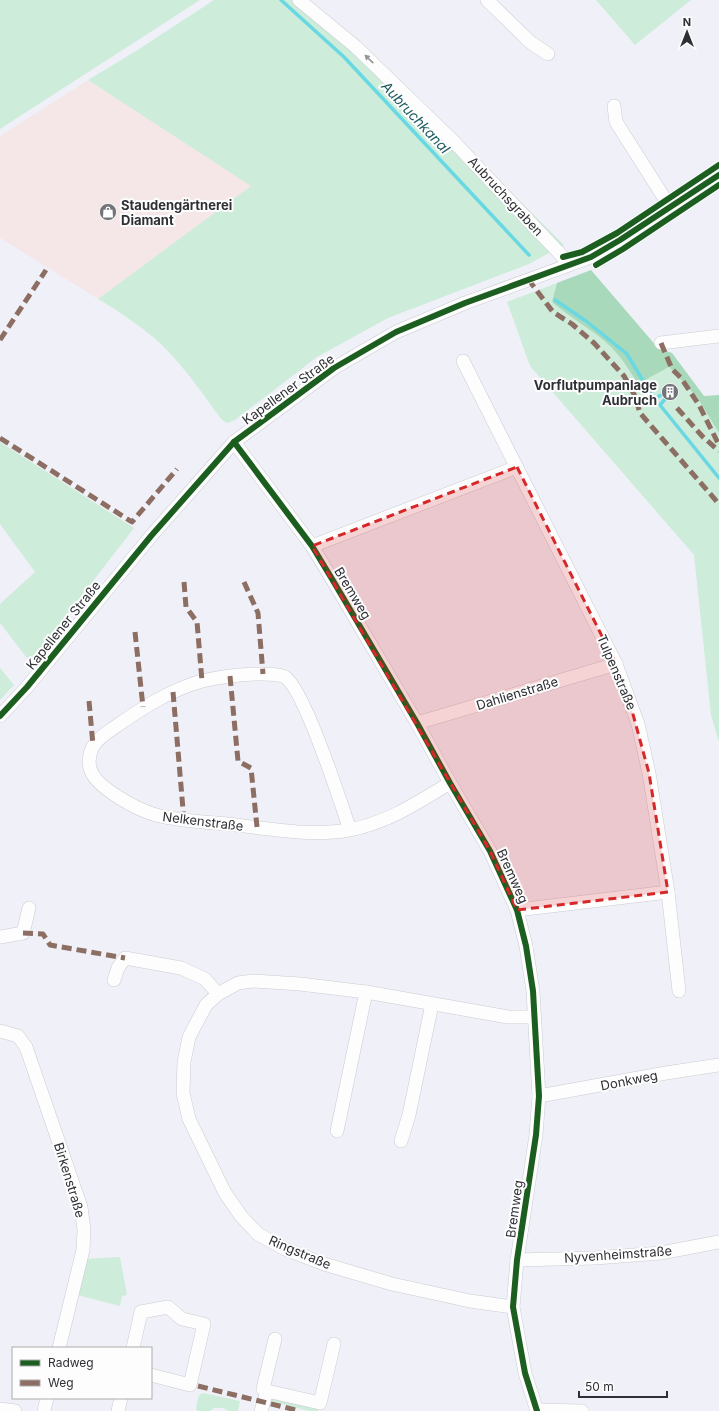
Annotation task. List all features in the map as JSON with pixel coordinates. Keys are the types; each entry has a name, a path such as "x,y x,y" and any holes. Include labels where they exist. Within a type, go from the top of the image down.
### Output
{"street":[{"name":"Aubruchsgraben","path":"299,0 356,47 454,142 563,257 567,265"},
{"path":"487,0 530,42 548,54"},
{"path":"614,106 616,122 670,207"},
{"name":"Kapellener Straße","path":"0,716 27,687 151,536 234,442 334,368 396,332 465,303 591,257 620,240 719,175"},
{"path":"661,343 719,336"},
{"name":"Tulpenstraße","path":"463,360 616,664 638,724 649,773 668,892 678,991"},
{"name":"Bremweg","path":"234,442 312,546 417,723 490,851 517,910 526,946 534,991 539,1096 536,1135 517,1260 513,1307 525,1373 537,1410"},
{"path":"312,546 517,467"},
{"name":"Dahlienstraße","path":"417,723 616,664"},
{"name":"Nelkenstraße","path":"350,830 312,726 295,688 284,677 264,674 230,676 202,681 173,692 143,707 93,745 90,756 90,768 96,781 122,799 154,814 184,821 326,833 350,830 384,821 414,806 450,783"},
{"path":"517,910 668,892"},
{"path":"0,937 23,933 29,908"},
{"path":"114,980 118,968 125,958 181,968 205,979 218,994"},
{"name":"Ringstraße","path":"513,1307 470,1301 392,1284 324,1264 284,1249 258,1234 241,1216 225,1193 189,1119 183,1093 184,1062 189,1037 206,1005 218,994 238,983 253,981 300,984 366,992 508,1017 535,1017"},
{"path":"337,1131 366,992"},
{"path":"401,1141 409,1115 432,1004"},
{"name":"Birkenstraße","path":"0,1031 18,1036 26,1047 81,1207 84,1230 83,1250 59,1347"},
{"name":"Donkweg","path":"539,1096 719,1065"},
{"name":"Nyvenheimstraße","path":"517,1260 594,1258 662,1253 719,1242"},
{"path":"133,1347 141,1312 168,1307 182,1319 204,1324 190,1384 152,1376"},
{"path":"275,1339 263,1389 323,1407 334,1344"},
{"path":"261,1411 267,1391"},
{"path":"44,1411 47,1399"},
{"path":"118,1411 121,1399"},
{"path":"0,1409 15,1411"},
{"path":"537,1410 582,1411"}],"highlighted area":[{"path":"517,467 616,664 628,696 649,773 668,892 517,910 490,851 312,546"}],"shaded area":[{"name":"Staudengärtnerei Diamant","path":"88,80 252,186 98,299 0,238 0,136"}],"green space":[{"path":"0,0 200,0 0,129"},
{"path":"214,0 306,0 360,42 564,245 529,264 388,318 317,357 235,420 227,423 222,420 190,377 163,346 133,322 98,299 251,186 88,80 136,51"},
{"path":"596,0 691,0 635,45"},
{"path":"591,270 658,348 672,353 704,396 719,395 719,433 697,397 669,367 638,384 623,361 612,348 552,302 557,283"},
{"path":"557,283 552,302 612,348 638,384 669,367 697,397 719,433 719,742 711,715 694,555 530,366 507,302"},
{"path":"0,442 134,528 30,662 0,623 0,604 35,572 0,524"},
{"path":"0,668 14,685 0,700"},
{"path":"120,1257 127,1295 122,1296 120,1306 77,1295 85,1259"},
{"path":"203,1393 240,1401 238,1411 228,1411 223,1408 214,1408 210,1411 197,1411 196,1407 199,1395"},
{"path":"272,1398 317,1408 319,1411 309,1411 270,1401"}],"waterway":[{"name":"Aubruchkanal","path":"281,0 344,57 529,255"},
{"name":"Aubruchkanal","path":"555,300 586,321 627,354 654,399 663,394"},
{"name":"Aubruchkanal","path":"666,398 660,405 719,478"}],"marked path":[{"path":"0,340 46,270"},
{"path":"528,279 553,312 572,324 594,343 624,376 635,396 640,413 719,504"},
{"path":"661,343 672,369 681,378 699,405 719,445"},
{"path":"677,408 703,437 719,451"},
{"path":"0,438 132,522 177,469"},
{"path":"184,582 186,607 197,622 202,681"},
{"path":"244,582 258,613 263,674"},
{"path":"135,632 143,707"},
{"path":"230,676 238,761 251,768 257,827"},
{"path":"173,692 184,821"},
{"path":"89,701 93,745"},
{"path":"23,933 43,934 50,945 125,958"},
{"path":"198,1386 300,1411"}],"cycle path":[{"path":"563,257 582,252 617,233 719,165"},
{"path":"0,716 27,687 151,536 234,442 334,368 396,332 465,303 591,257 620,240 719,175"},
{"path":"596,265 623,249 719,185"},
{"path":"234,442 312,546 332,579 490,851 517,910 526,946 533,991 539,1096 536,1135 517,1260 513,1307 525,1373 537,1411"}],"place":[{"name":"Staudengärtnerei Diamant","path":"108,212"},
{"name":"Vorflutpumpanlage Aubruch","path":"670,392"}]}
